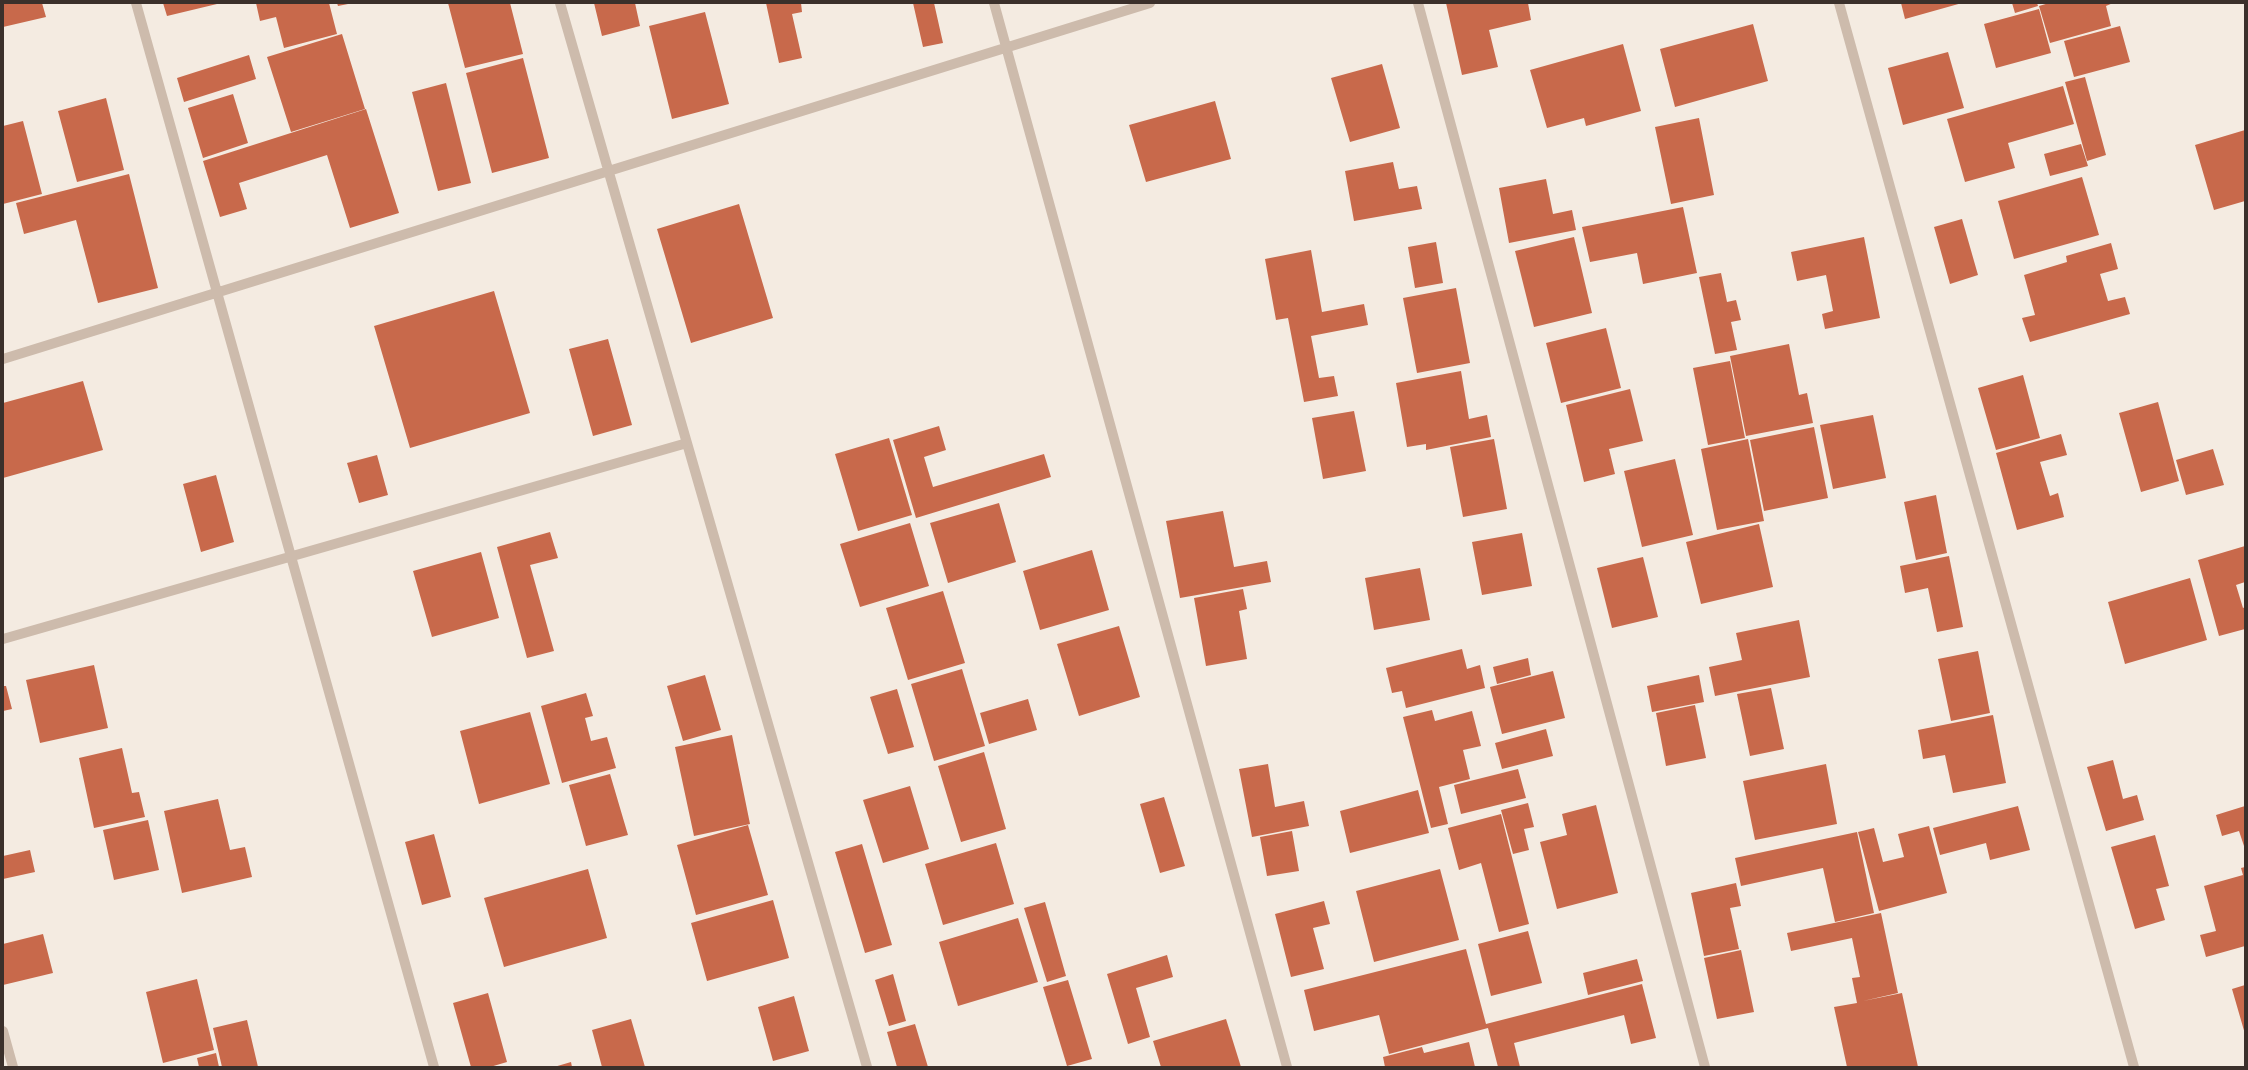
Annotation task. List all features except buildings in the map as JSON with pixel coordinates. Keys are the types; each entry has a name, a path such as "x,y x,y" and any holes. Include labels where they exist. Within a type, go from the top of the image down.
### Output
{"street":[{"path":"136,3 434,1067"},
{"path":"560,3 867,1067"},
{"path":"994,3 1287,1067"},
{"path":"3,359 1150,3"},
{"path":"1418,3 1705,1067"},
{"path":"1839,3 2134,1067"},
{"path":"3,639 687,443"},
{"path":"3,1031 13,1067"}]}
